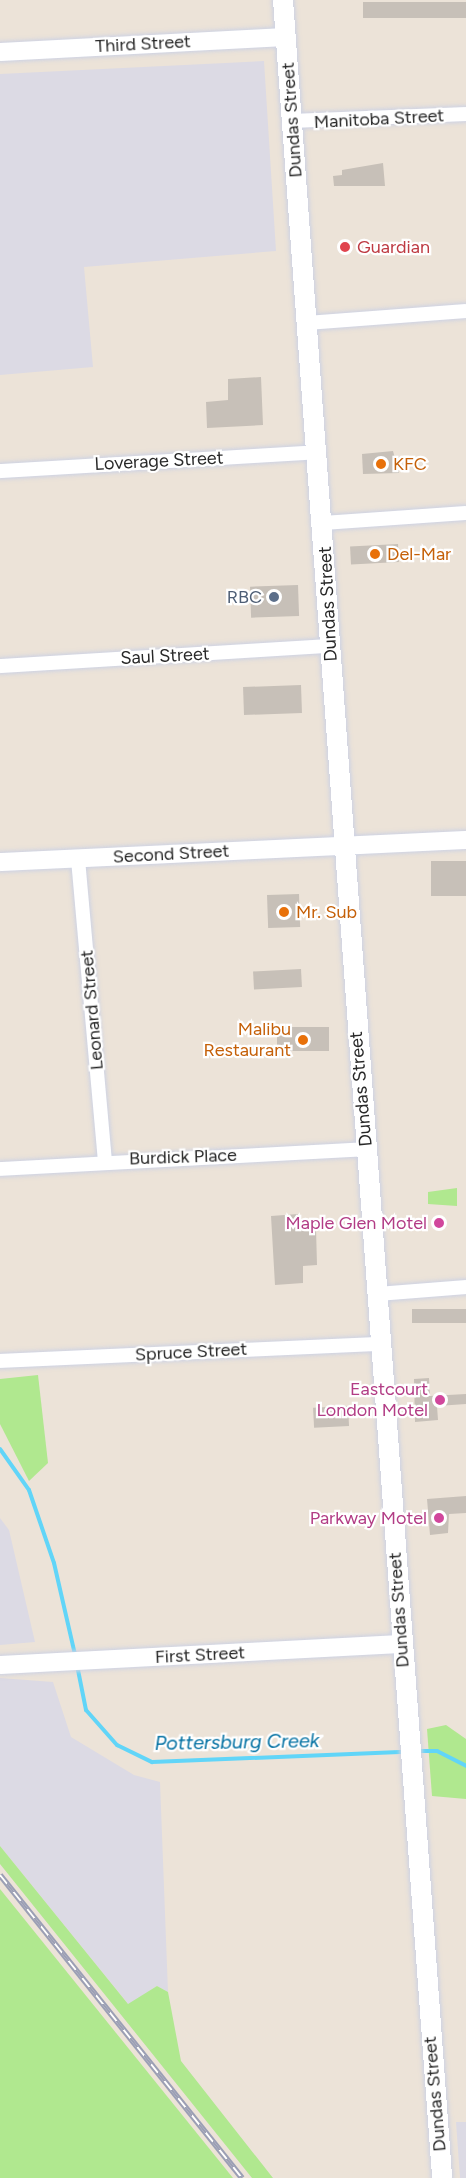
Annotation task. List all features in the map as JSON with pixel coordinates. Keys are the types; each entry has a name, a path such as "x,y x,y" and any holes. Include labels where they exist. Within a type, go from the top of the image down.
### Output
{"main road":[{"name":"Dundas Street","path":"283,0 323,523 341,844 378,1294 400,1644 442,2178"}],"street":[{"name":"Third Street","path":"0,52 286,38"},
{"name":"Manitoba Street","path":"292,122 466,114"},
{"path":"307,323 466,311"},
{"name":"Loverage Street","path":"0,471 318,452"},
{"path":"323,523 466,513"},
{"name":"Saul Street","path":"0,666 330,646"},
{"name":"Second Street","path":"0,862 341,844 466,840"},
{"name":"Leonard Street","path":"78,859 105,1160"},
{"name":"Burdick Place","path":"0,1169 105,1160 366,1149"},
{"path":"378,1294 466,1287"},
{"name":"Spruce Street","path":"0,1362 381,1344"},
{"name":"First Street","path":"0,1665 400,1644"}],"shaded area":[{"path":"264,61 276,251 84,267 93,367 0,375 0,74"},
{"path":"0,1518 9,1530 35,1642 0,1645"},
{"path":"0,1678 53,1682 71,1737 134,1775 160,1782 168,1992 157,1986 129,2005 0,1846"},
{"path":"456,2122 466,2122 466,2178 460,2178"}],"green space":[{"path":"457,1188 457,1206 428,1204 428,1192"},
{"path":"38,1375 48,1463 29,1481 0,1424 0,1379"},
{"path":"446,1725 466,1739 466,1799 432,1796 427,1729"},
{"path":"0,1846 128,2004 157,1986 168,1992 181,2061 273,2178 252,2178 0,1864"},
{"path":"0,1889 233,2178 0,2178"}],"building":[{"path":"363,2 466,2 466,18 363,18"},
{"path":"383,163 385,186 334,186 333,176 342,175 342,170"},
{"path":"261,377 263,425 207,428 206,402 228,400 228,379"},
{"name":"KFC","path":"393,451 399,473 363,474 362,454"},
{"name":"Del-Mar","path":"398,544 399,562 351,564 350,547"},
{"name":"RBC","path":"298,585 299,616 251,618 250,587"},
{"path":"301,685 302,713 244,715 243,687"},
{"path":"431,861 466,861 466,896 431,896"},
{"name":"Mr. Sub","path":"299,894 300,927 268,928 267,895"},
{"path":"301,969 302,987 254,989 253,972"},
{"name":"Malibu Restaurant","path":"277,1027 329,1027 329,1051 277,1051"},
{"path":"298,1214 299,1229 316,1228 317,1265 303,1266 303,1283 275,1285 271,1216"},
{"name":"Eastcourt London Motel","path":"412,1309 466,1309 466,1323 412,1323"},
{"name":"Eastcourt London Motel","path":"429,1378 430,1396 466,1394 466,1404 437,1406 438,1420 415,1422 414,1379"},
{"path":"348,1406 349,1426 314,1428 313,1408"},
{"name":"Parkway Motel","path":"466,1496 466,1513 449,1514 448,1533 430,1535 427,1499"}],"waterway":[{"name":"Pottersburg Creek","path":"0,1449 29,1490 54,1563 75,1655"},
{"name":"Pottersburg Creek","path":"77,1665 86,1710 117,1745 152,1762 406,1752"},
{"name":"Pottersburg Creek","path":"417,1751 437,1751 466,1766"}],"railway":[{"path":"0,1875 242,2178"}],"place":[{"name":"Guardian","path":"345,247"},
{"name":"KFC","path":"381,464"},
{"name":"Del-Mar","path":"375,554"},
{"name":"RBC","path":"274,597"},
{"name":"Mr. Sub","path":"284,912"},
{"name":"Malibu Restaurant","path":"303,1040"},
{"name":"Maple Glen Motel","path":"439,1223"},
{"name":"Eastcourt London Motel","path":"440,1400"},
{"name":"Parkway Motel","path":"439,1518"}]}
